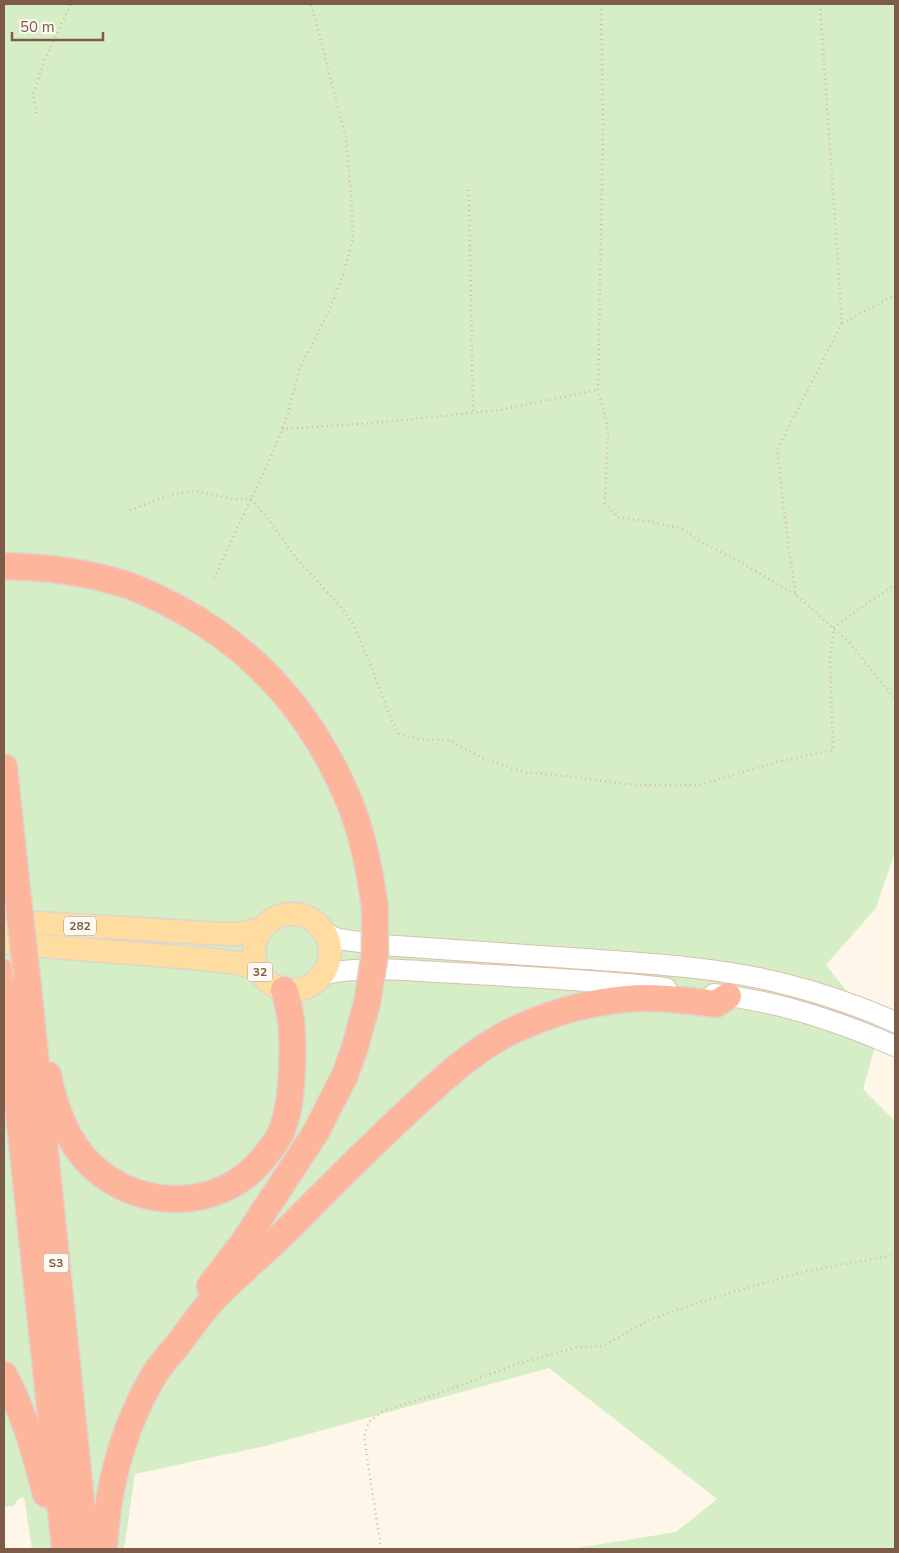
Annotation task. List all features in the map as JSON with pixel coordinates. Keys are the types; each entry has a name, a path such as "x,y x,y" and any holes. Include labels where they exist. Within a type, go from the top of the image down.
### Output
{"highway":[{"path":"4,566 29,567 88,575 127,584 193,616 221,634 245,653 283,691 312,730 332,764 352,810 364,851 375,908 375,953 367,1003 345,1075 316,1132 243,1243 206,1291 169,1346 166,1356 144,1393 123,1441 114,1472 104,1549"},
{"name":"S3","path":"4,767 17,890 12,976 63,1549"},
{"path":"12,976 38,998 48,1078 54,1100 72,1141 87,1161 105,1177 135,1193 160,1199 180,1200 196,1198 215,1193 230,1186 258,1165 279,1137 290,1098 292,1062 292,1016 284,990"},
{"name":"S3","path":"12,976 86,1549"},
{"path":"166,1356 174,1349 210,1303 273,1244 390,1127 446,1076 485,1048 520,1027 572,1009 627,999 656,999 716,1004 728,996"},
{"path":"4,1375 30,1436 63,1549"}],"main road":[{"path":"262,929 276,918 294,914 312,920 325,933 338,939 382,945 650,964 732,974 812,991 850,1003 895,1022"},
{"name":"282","path":"4,921 223,934 237,934 262,929"},
{"name":"32","path":"262,929 255,944 255,960 257,969 273,986 284,990 306,988 324,974"},
{"path":"325,933 330,949 330,958 324,974 355,969 520,976 631,984 728,996 770,1003 805,1013 838,1023 895,1046"},
{"name":"32","path":"4,944 205,959 239,963 257,969"}],"path":[{"path":"36,113 33,95 45,59 71,4"},
{"path":"214,578 282,429 288,414 299,370 330,311 342,278 353,238 346,138 311,4"},
{"path":"602,4 603,130 598,390 608,430 605,503 617,518 652,522 684,530 699,541 735,559 796,595 849,642 895,700"},
{"path":"796,595 777,450 842,324 820,4"},
{"path":"469,190 473,413"},
{"path":"842,324 895,295"},
{"path":"282,429 500,410 598,390"},
{"path":"130,510 171,496 194,491 234,499 251,499 270,521 295,557 341,607 354,626 399,734 418,739 449,740 484,759 524,772 634,785 699,785 777,762 833,750 830,658 834,628 895,584"},
{"path":"382,1549 364,1436 369,1422 382,1411 437,1394 517,1364 578,1347 603,1346 651,1318 703,1301 806,1271 895,1255"}],"green space":[{"path":"4,4 895,4 895,852 876,908 826,965 879,1032 863,1089 895,1121 895,1549 571,1549 676,1532 717,1499 549,1368 265,1446 135,1474 124,1549 32,1549 24,1497 19,1499 13,1506 4,1507"}]}
